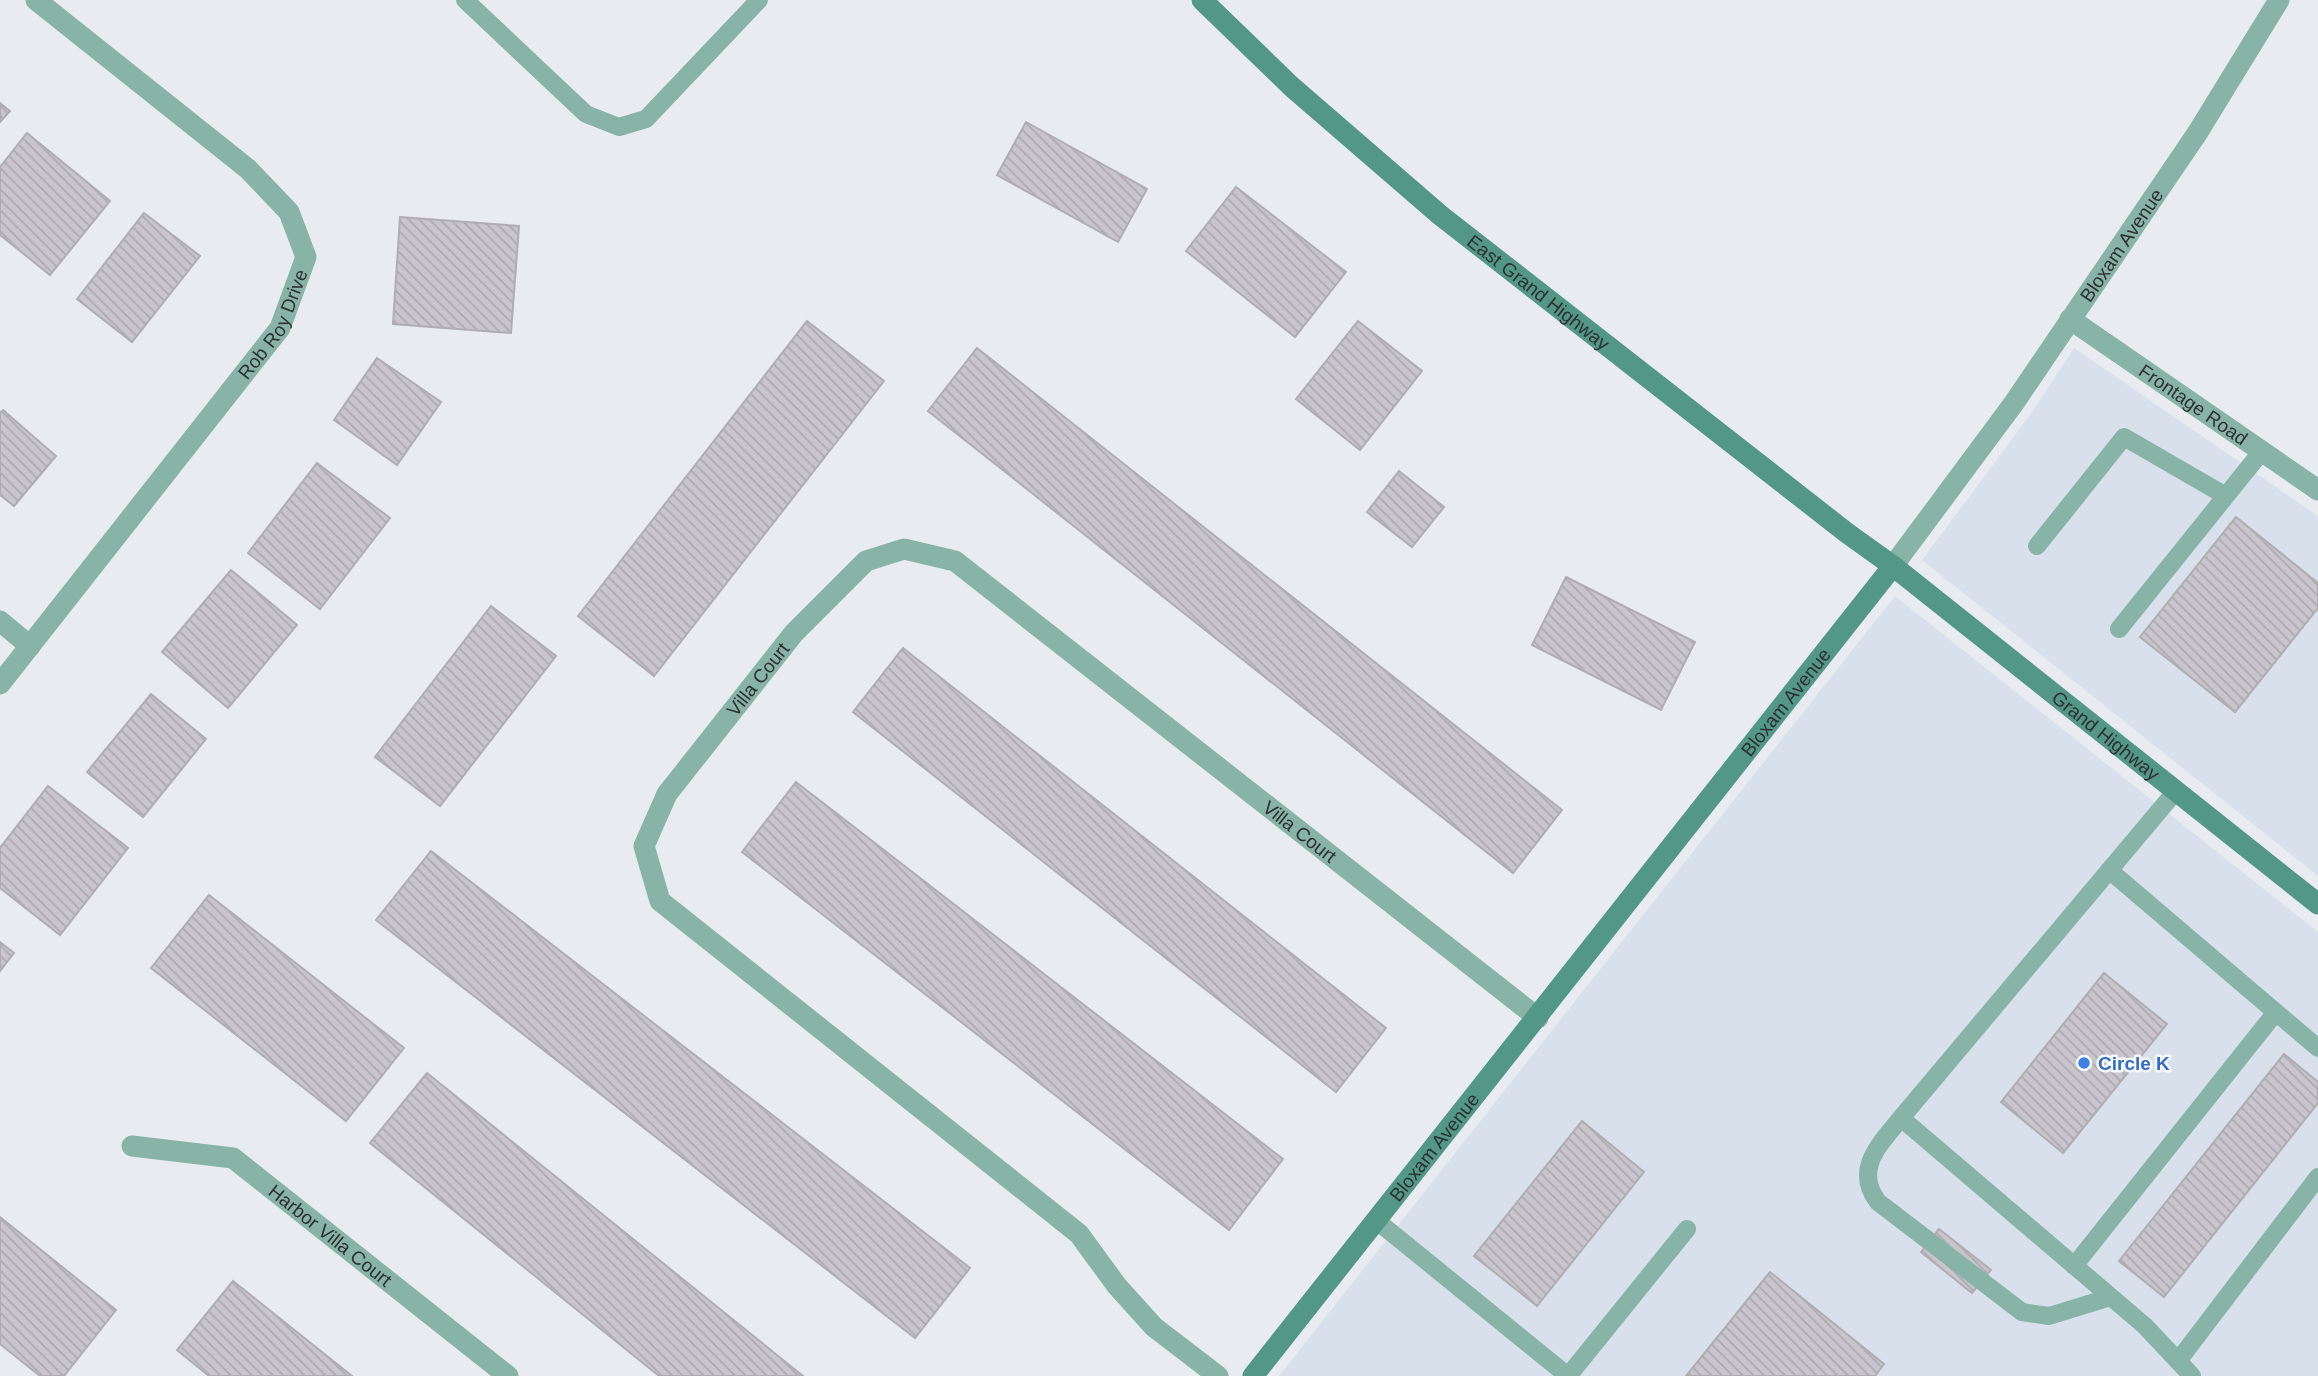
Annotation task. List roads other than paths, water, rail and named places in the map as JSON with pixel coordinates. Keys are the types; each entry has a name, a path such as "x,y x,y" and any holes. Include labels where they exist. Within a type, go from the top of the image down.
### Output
{"street":[{"name":"Rob Roy Drive","path":"0,684 280,328 306,257 289,212 248,169 36,0"},
{"name":"East Grand Highway","path":"1202,0 1292,87 1440,215 1847,533 1894,566"},
{"name":"Bloxam Avenue","path":"1253,1376 1894,566 2014,403 2198,131 2279,0"},
{"name":"Frontage Road","path":"2070,319 2318,490"},
{"name":"Villa Court","path":"1218,1376 1154,1327 1117,1286 1079,1234 660,901 644,846 667,794 794,633 866,561 904,549 955,561 1538,1018"},
{"name":"Grand Highway","path":"1894,566 2318,904"},
{"path":"0,621 30,646"},
{"name":"Harbor Villa Court","path":"132,1146 233,1158 508,1376"}],"lane":[{"path":"465,0 586,114 619,127 646,120 760,0"},
{"path":"2037,546 2124,437 2226,496"},
{"path":"2119,629 2262,451"},
{"path":"2111,1297 2049,1316 2022,1312 1878,1202 1869,1190 1866,1174 1877,1149 1901,1118 2175,792"},
{"path":"2109,870 2318,1048"},
{"path":"2074,1266 2276,1012"},
{"path":"1901,1118 2145,1326 2192,1376"},
{"path":"2178,1361 2318,1177"},
{"path":"1377,1221 1568,1375 1687,1229"}],"place":[{"name":"Circle K","path":"2084,1063"}]}
